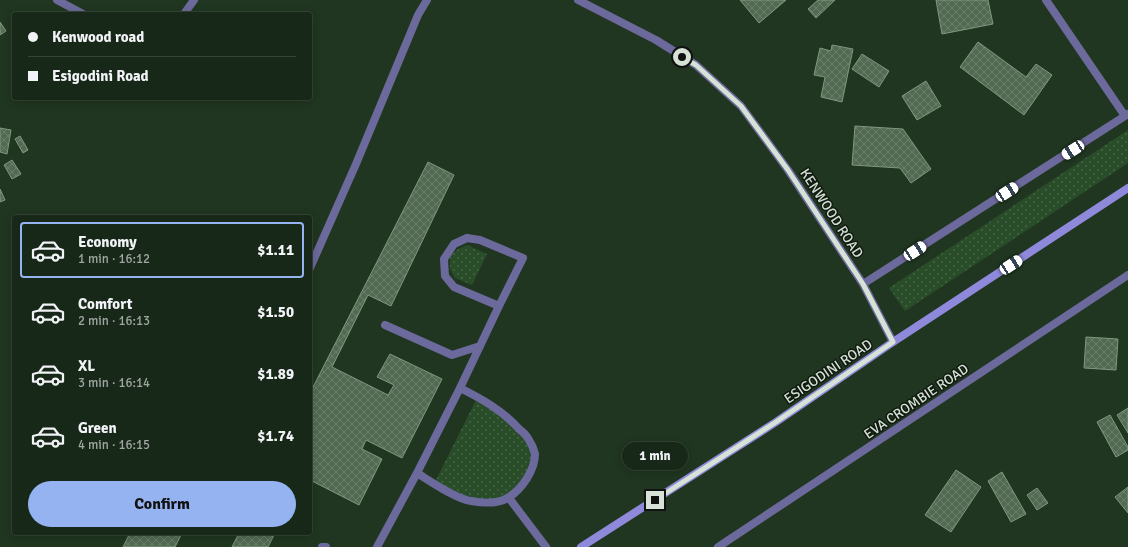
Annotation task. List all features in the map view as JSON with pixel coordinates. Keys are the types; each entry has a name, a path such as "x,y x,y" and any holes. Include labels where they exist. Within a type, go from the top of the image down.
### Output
{"main road":[{"name":"ESIGODINI ROAD","path":"582,547 776,422 893,342 1128,188"}],"street":[{"path":"57,0 79,12"},
{"path":"185,12 194,0"},
{"path":"312,263 356,164 418,15 427,0"},
{"name":"KENWOOD ROAD","path":"578,0 656,40 696,65 741,106 788,170 863,284 893,342"},
{"path":"863,284 1127,115 1046,0"},
{"path":"377,547 417,473 460,388 523,258 480,240 467,238 454,244 444,259 445,276 454,287 499,306"},
{"name":"EVA CROMBIE ROAD","path":"718,547 1128,276"},
{"path":"385,325 452,355 480,346"},
{"path":"417,473 446,491 469,501 493,502 509,498 520,488 527,478 535,453 529,439 508,417 485,400 460,388"},
{"path":"509,498 546,547"}],"green space":[{"path":"1128,130 1128,163 905,311 889,288"},
{"path":"467,245 487,254 472,285 455,278 450,269 450,256 458,249"},
{"path":"478,396 529,439 532,466 509,498 469,501 434,484"}],"building":[{"path":"740,0 786,0 759,23"},
{"path":"818,0 835,0 816,18 808,9"},
{"path":"936,0 988,0 993,24 942,34"},
{"path":"0,22 6,31 0,35"},
{"path":"978,42 1026,77 1036,64 1052,75 1024,115 960,67"},
{"path":"832,45 853,49 842,102 821,97 825,77 814,75 820,48 831,51"},
{"path":"862,54 889,71 879,87 852,69"},
{"path":"926,81 941,106 917,120 902,96"},
{"path":"855,126 903,129 931,169 911,183 900,168 852,165"},
{"path":"0,128 11,130 7,154 0,152"},
{"path":"20,136 28,150 23,153 15,139"},
{"path":"12,160 21,174 12,179 4,165"},
{"path":"428,162 454,175 391,306 368,295 332,367 388,395 394,385 377,377 390,354 442,379 402,458 366,440 362,449 382,459 359,505 312,481 312,389"},
{"path":"0,189 5,200 0,202"},
{"path":"1086,337 1118,339 1116,370 1084,368"},
{"path":"1128,408 1128,433 1117,415"},
{"path":"1110,415 1128,447 1128,450 1116,457 1097,422"},
{"path":"956,470 981,487 951,532 925,515"},
{"path":"1002,472 1026,514 1011,522 988,481"},
{"path":"1128,487 1128,513 1115,497"},
{"path":"1037,488 1048,503 1037,510 1027,495"},
{"path":"129,535 181,535 175,547 123,547"},
{"path":"238,535 274,535 268,547 232,547"}],"route":[{"path":"655,500 776,422 893,342 863,284 788,170 741,106 696,65 682,57"}]}
